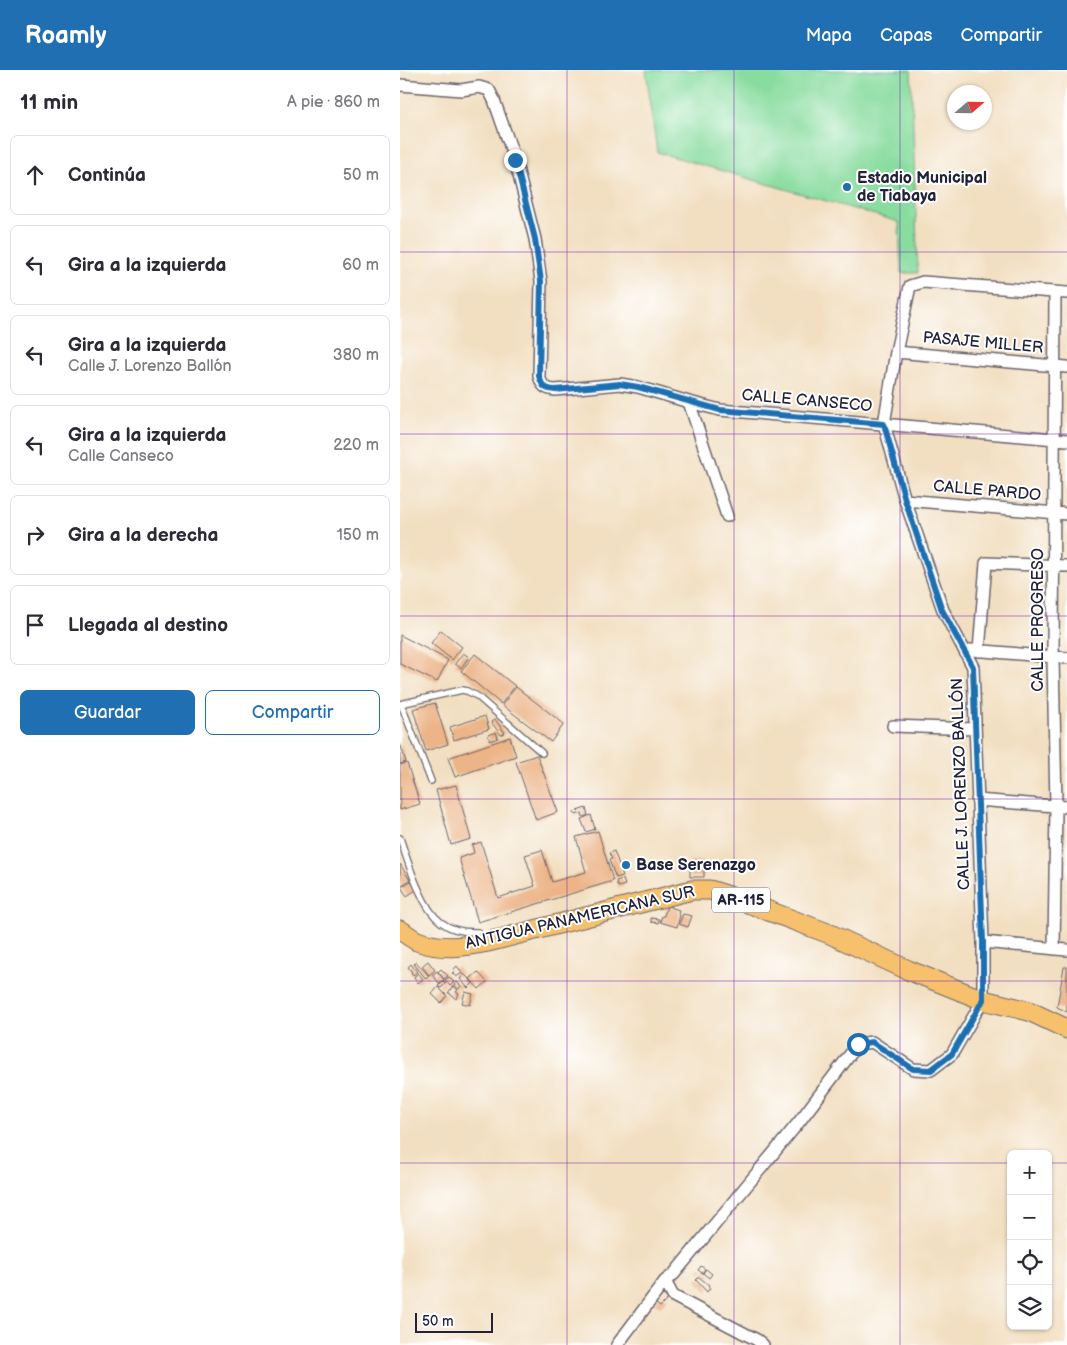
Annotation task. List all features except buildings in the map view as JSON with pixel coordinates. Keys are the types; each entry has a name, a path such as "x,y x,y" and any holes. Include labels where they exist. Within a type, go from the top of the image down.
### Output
{"main road":[{"name":"ANTIGUA PANAMERICANA SUR","path":"400,930 416,940 440,947 465,946 488,942 692,890 710,890 830,934 908,970 983,1000 1029,1011 1067,1030"}],"street":[{"name":"CALLE CANSECO","path":"400,85 460,90 479,88 489,90 494,100 515,160 535,239 541,281 539,376 542,385 548,390 620,384 638,387 720,410 1067,440"},
{"name":"CALLE J. LORENZO BALLÓN","path":"983,1000 983,942 973,667 942,610 905,500 884,424 896,352 910,286 923,282 1055,292"},
{"path":"1055,292 1067,293"},
{"name":"CALLE PROGRESO","path":"1054,949 1062,807 1053,657 1055,292"},
{"name":"PASAJE MILLER","path":"896,352 1067,367"},
{"path":"689,402 727,516"},
{"name":"CALLE PARDO","path":"905,500 1067,514"},
{"path":"979,651 986,564 1067,566"},
{"path":"964,650 1067,658"},
{"path":"893,726 975,729"},
{"path":"977,800 1062,807"},
{"path":"983,942 1067,950"},
{"path":"617,1345 665,1281 674,1274 799,1122 858,1044 872,1042 913,1069 931,1070 952,1054 983,1000"},
{"path":"665,1281 673,1296 757,1340 763,1345"}],"lane":[{"path":"431,782 400,704 462,690 473,693 542,754"},
{"path":"400,838 413,876 430,913 451,929 460,932 478,932"}],"green space":[{"name":"Estadio Municipal de Tiabaya","path":"646,70 911,70 918,273 901,273 899,222 657,152"}],"place":[{"name":"Estadio Municipal de Tiabaya","path":"847,187"},
{"name":"Base Serenazgo","path":"626,865"}],"route":[{"path":"515,160 535,239 541,281 539,376 542,385 548,390 620,384 638,387 720,410 884,424 905,500 942,610 973,667 983,942 983,1000 952,1054 931,1070 913,1069 872,1042 858,1044"}]}
